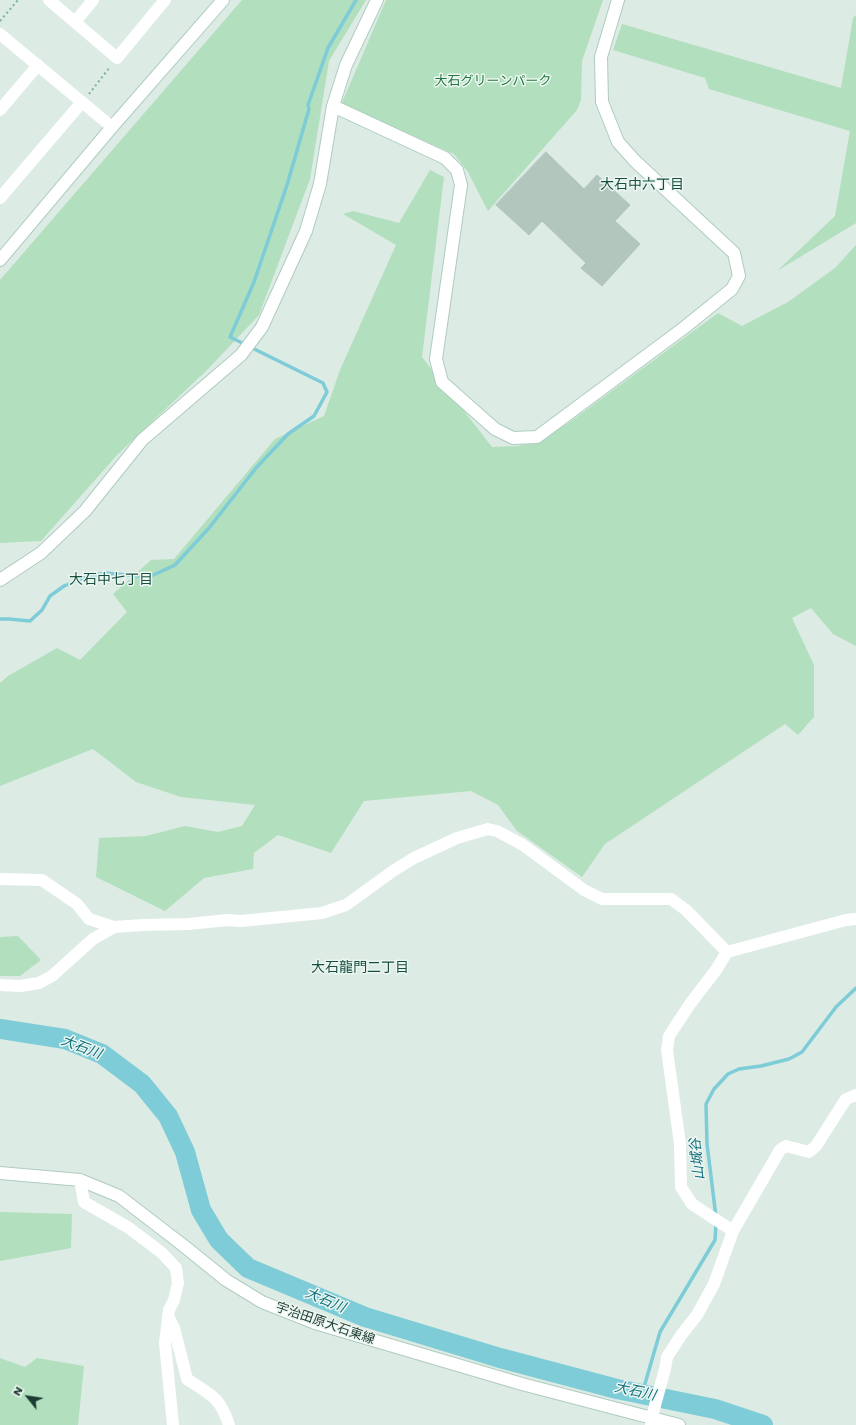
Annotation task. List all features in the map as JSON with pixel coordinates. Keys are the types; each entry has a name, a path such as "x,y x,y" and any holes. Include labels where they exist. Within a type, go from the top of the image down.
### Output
{"street":[{"path":"49,0 117,58 165,0"},
{"path":"75,22 93,0"},
{"path":"0,260 112,127 223,0"},
{"path":"0,580 41,553 85,511 142,440 241,355 262,327 306,231 320,184 333,106 346,65 376,0"},
{"path":"333,106 445,158 457,170 461,185 436,359 442,382 495,429 513,438 538,437 685,327 732,289 739,276 734,253 635,162 618,142 602,102 601,56 618,0"},
{"path":"0,34 112,127"},
{"path":"0,110 38,65"},
{"path":"0,198 82,102"},
{"path":"0,878 42,880 78,904 89,919 114,927 143,924 189,924 228,920 241,921 322,913 346,905 393,871 414,858 457,838 488,829 497,831 523,845 584,890 602,899 671,899 686,910 727,952"},
{"path":"733,1231 692,1204 681,1187 680,1144 667,1050 669,1036 727,952 856,918"},
{"path":"0,985 20,986 38,983 52,976 93,939 114,927"},
{"path":"652,1417 666,1369 667,1357 697,1315 714,1284 733,1231 780,1150 786,1146 808,1152 816,1146 846,1099 856,1095"},
{"name":"宇治田原大石東線","path":"0,1173 80,1180 119,1196 226,1280 262,1302 315,1323 522,1384 679,1425"},
{"path":"80,1180 84,1202 130,1228 162,1253 176,1268 178,1283 174,1300 169,1310 165,1343 173,1425"},
{"path":"168,1316 174,1328 187,1379 216,1398 225,1413 229,1425"}],"path":[{"path":"0,21 18,0"},
{"path":"82,102 117,58"}],"green space":[{"path":"242,0 366,0 329,61 310,179 259,315 208,369 118,454 41,541 0,543 0,280"},
{"name":"大石グリーンパーク","path":"386,0 603,0 582,61 581,100 577,110 488,211 468,172 454,154 341,105"},
{"path":"856,15 856,223 777,271 835,216 850,131 709,89 705,78 613,50 622,24 841,88 853,18"},
{"path":"430,170 444,177 422,357 492,447 519,446 567,424 718,313 742,326 788,302 835,268 856,245 856,646 833,634 811,608 792,618 814,665 814,717 798,735 785,724 605,844 582,877 517,831 498,805 471,791 364,801 331,853 278,835 254,853 253,869 204,878 165,911 96,877 99,838 146,836 185,826 218,832 242,826 255,805 181,797 136,782 93,749 0,786 0,683 8,676 57,648 80,660 127,612 113,594 151,560 174,559 275,439 324,416 340,370 396,245 343,214 353,211 399,223"},
{"path":"18,936 41,960 20,976 0,976 0,937"},
{"path":"0,1212 72,1214 71,1248 0,1261"},
{"path":"0,1358 25,1367 37,1358 84,1366 78,1425 0,1425"}],"building":[{"path":"546,152 584,189 597,175 630,205 615,221 640,244 602,286 581,268 586,263 542,221 529,235 496,205"}],"waterway":[{"path":"0,619 30,621 42,610 50,596 64,586 86,577 105,573 151,576 175,565 209,528 256,468 288,434 314,416 327,392 323,383 230,337 254,282 287,185 309,109 308,105 328,48 356,0"},
{"name":"山城谷","path":"716,1217 707,1144 706,1104 714,1089 728,1074 739,1069 761,1066 789,1059 802,1052 836,1007 856,988"},
{"name":"大石川","path":"0,1029 65,1039 102,1054 142,1084 168,1116 185,1152 201,1210 219,1240 248,1268 365,1317 500,1358 617,1389 715,1409 763,1425"},
{"name":"山城谷","path":"642,1394 660,1332 715,1240 716,1223"}],"district":[{"name":"大石中六丁目","path":"642,185"},
{"name":"大石中七丁目","path":"111,580"},
{"name":"大石龍門二丁目","path":"360,968"}]}
